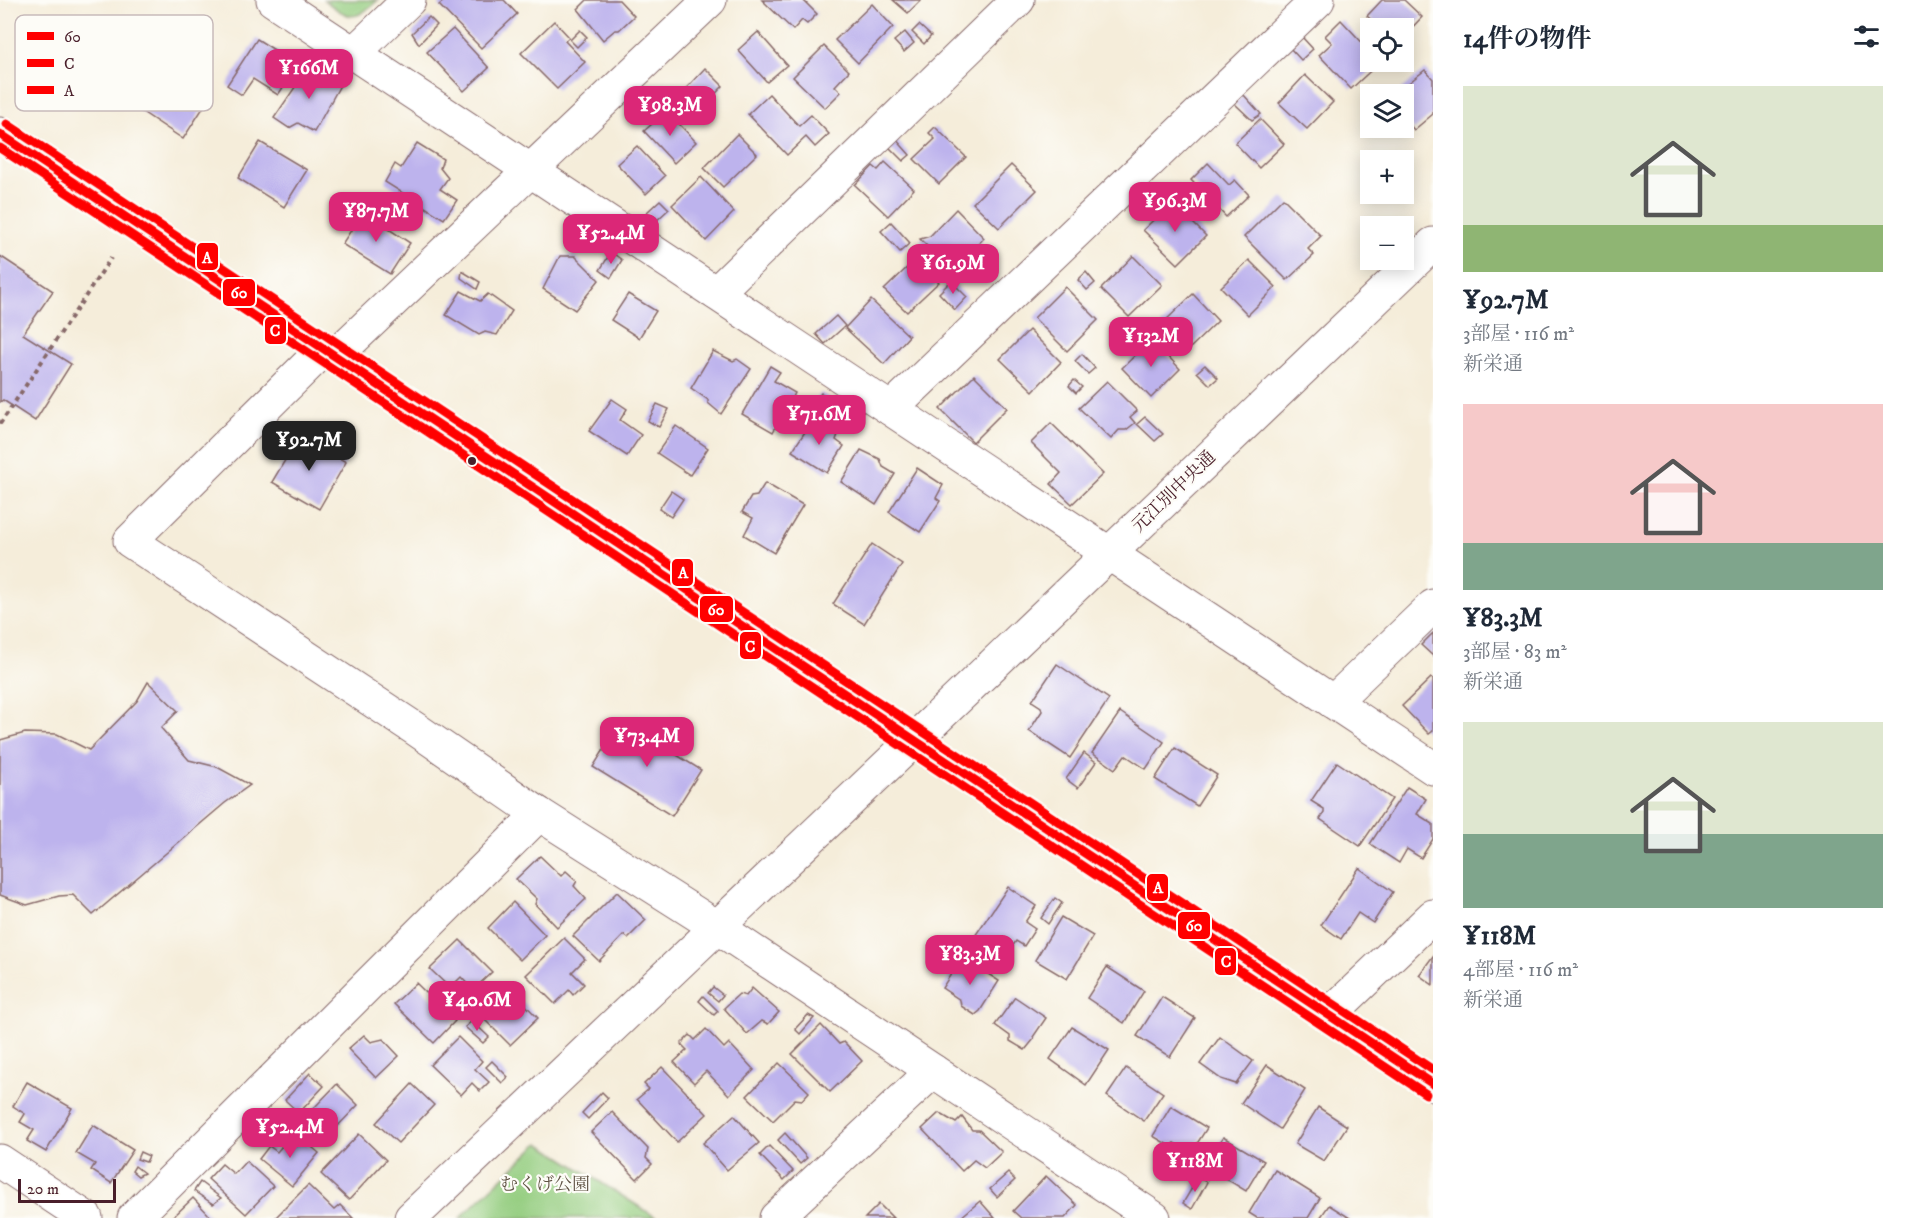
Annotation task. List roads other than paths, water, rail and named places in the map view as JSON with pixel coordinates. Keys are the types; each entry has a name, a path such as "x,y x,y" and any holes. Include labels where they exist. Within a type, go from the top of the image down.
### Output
{"street":[{"path":"273,0 1433,768"},
{"path":"354,53 409,0"},
{"path":"710,0 531,171 329,352 130,541 417,730 538,814 717,927 933,1071 1132,1212"},
{"path":"716,293 1018,0"},
{"path":"891,409 1318,0"},
{"path":"0,134 1433,1084"},
{"name":"元江別中央通","path":"411,1218 1433,243"},
{"path":"1333,702 1433,606"},
{"path":"134,1218 538,814"},
{"path":"1329,1015 1433,916"},
{"path":"776,1218 933,1071"},
{"path":"0,1161 86,1218"}],"park label":[{"name":"むくげ公園","path":"545,1185"}]}
